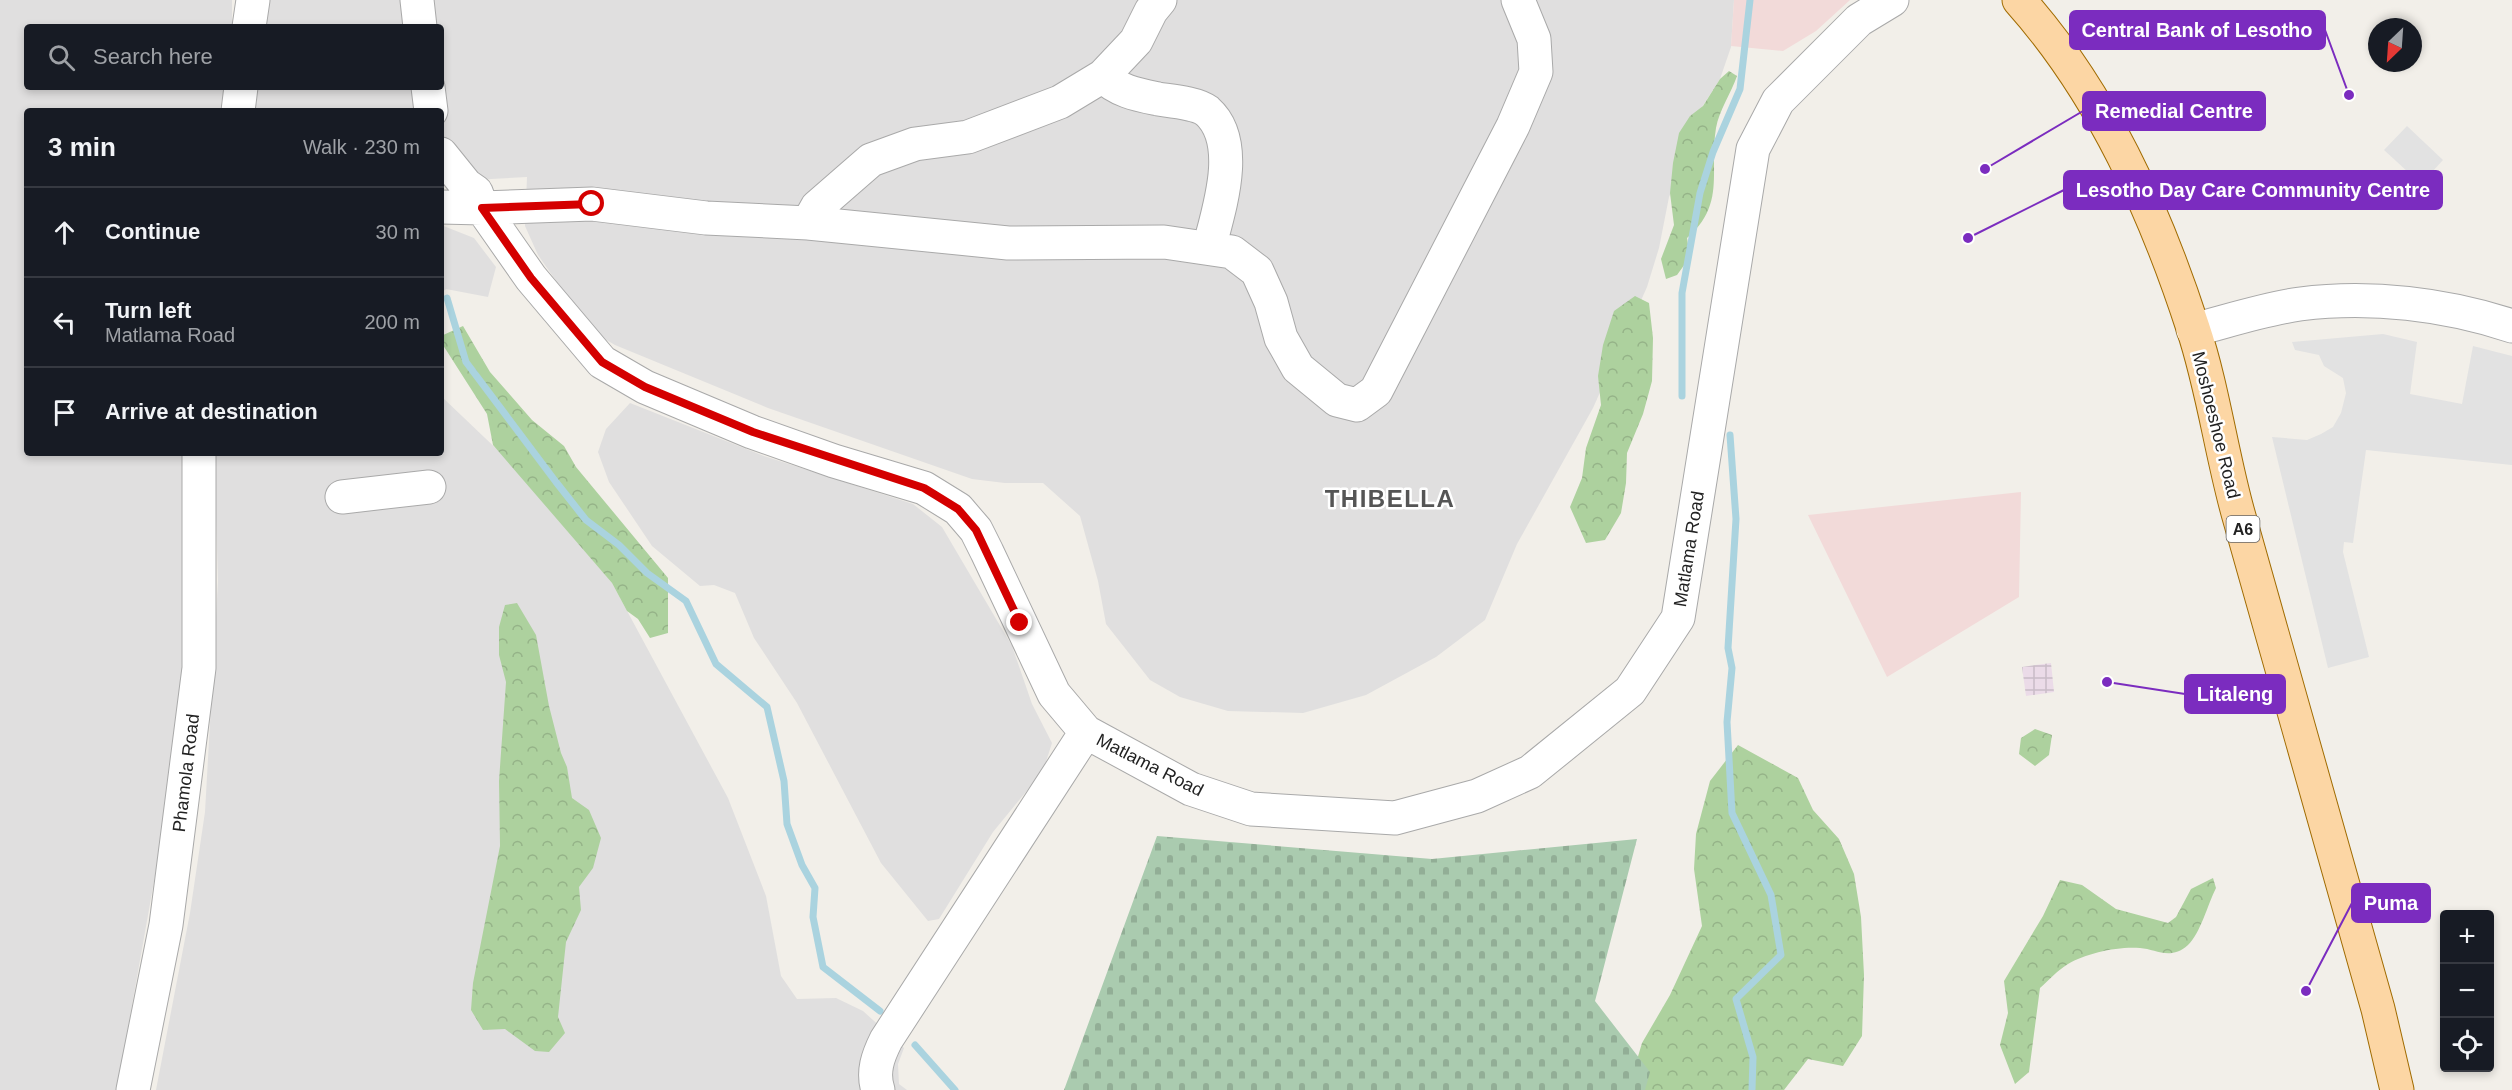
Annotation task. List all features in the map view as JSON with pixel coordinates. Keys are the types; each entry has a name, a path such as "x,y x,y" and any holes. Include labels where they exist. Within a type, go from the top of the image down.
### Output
{"main road":[{"name":"Moshoeshoe Road","path":"2019,0 2051,35 2108,123 2155,228 2193,330 2237,508 2378,1009 2397,1090"}],"street":[{"path":"249,24 253,0"},
{"path":"417,0 420,24"},
{"path":"808,223 817,207 872,160 915,144 968,137 1060,102 1103,76 1136,41 1151,11 1160,0"},
{"path":"444,207 592,204 706,218 808,223 1008,243 1164,243 1232,252 1257,272 1271,302 1281,338 1298,368 1337,400 1357,405 1376,391 1513,126 1536,72 1534,39 1518,0"},
{"name":"Matlama Road","path":"444,158 466,185 476,192 482,208 531,278 602,362 645,387 720,418 834,461 924,488 958,509 976,530 1054,694 1086,732 1191,789 1251,809 1395,818 1477,796 1530,772 1630,692 1678,618 1753,149 1778,101 1859,20 1892,0"},
{"path":"1103,76 1110,83 1137,94 1205,110 1221,129 1226,181 1209,248"},
{"path":"238,108 241,90"},
{"path":"428,90 431,108"},
{"path":"2193,330 2300,304 2377,301 2459,311 2512,326"},
{"name":"Phamola Road","path":"133,1090 166,925 197,689 199,456"},
{"path":"342,497 429,487"},
{"name":"Matlama Road","path":"879,1090 875,1080 876,1071 879,1055 886,1040 1086,732"}],"shaded area":[{"path":"0,0 232,0 232,24 24,24 24,90 224,90 220,108 24,108 24,456 185,456 181,729 117,1090 0,1090"},
{"path":"264,0 1734,0 1731,47 1720,79 1697,115 1682,166 1669,197 1659,248 1647,287 1593,408 1517,544 1485,620 1436,657 1366,695 1303,713 1228,711 1180,697 1150,680 1106,624 1098,581 1080,516 1043,483 1005,483 972,479 768,408 615,345 591,331 538,255 525,226 527,177 444,186 444,108 252,108 255,90 444,90 444,24 261,24"},
{"path":"1734,0 1850,0 1816,31 1783,51 1731,46"},
{"path":"2407,126 2443,160 2421,184 2384,150"},
{"path":"444,226 474,238 496,267 488,297 446,289 444,291"},
{"path":"2383,334 2417,342 2410,394 2462,404 2473,346 2512,356 2512,465 2366,450 2353,543 2344,542 2343,552 2369,657 2328,668 2272,437 2307,440 2333,427 2341,413 2346,393 2343,378 2324,366 2319,355 2295,350 2292,342"},
{"path":"444,399 506,458 612,583 728,798 766,896 781,976 797,999 836,998 863,1011 904,1048 898,1064 899,1084 907,1090 156,1090 190,913 205,812 218,581 214,456 444,456"},
{"path":"630,403 764,456 913,504 942,527 1012,646 1032,704 1052,743 1043,771 993,832 939,919 928,921 881,863 797,703 754,638 735,593 714,585 700,586 652,546 609,482 598,452 606,429"},
{"path":"2021,492 2019,597 1887,677 1808,515"},
{"path":"2051,663 2054,692 2026,696 2022,667"}],"green space":[{"path":"1729,71 1737,76 1716,128 1714,187 1711,200 1707,213 1687,238 1690,257 1677,275 1666,279 1661,259 1674,225 1670,193 1679,133 1690,116 1703,106 1720,79"},
{"path":"1635,296 1649,303 1653,338 1652,381 1643,414 1627,453 1626,483 1621,513 1605,540 1586,543 1570,507 1582,478 1586,448 1601,405 1598,376 1603,345 1614,311"},
{"path":"463,326 490,372 532,420 564,446 576,467 668,578 668,633 650,638 638,619 627,611 612,583 493,445 487,414 444,347 444,335"},
{"path":"517,603 536,635 549,706 567,767 572,798 589,810 601,838 593,868 579,887 581,910 566,942 558,1017 565,1033 549,1052 535,1051 505,1029 483,1030 471,1010 473,983 500,846 499,781 506,682 499,655 499,627 505,605"},
{"path":"2035,729 2052,735 2049,755 2035,766 2019,754 2021,738"},
{"path":"1738,745 1798,778 1813,810 1839,839 1854,874 1861,917 1864,975 1862,1036 1843,1066 1808,1059 1784,1090 1628,1090 1642,1043 1670,995 1702,926 1694,869 1696,834 1710,781"},
{"path":"1157,836 1432,859 1637,839 1595,1001 1650,1072 1645,1090 1064,1090"},
{"path":"2213,878 2216,888 2200,926 2192,940 2181,950 2163,953 2132,948 2113,949 2093,954 2068,964 2040,988 2029,1072 2015,1084 2000,1045 2008,1013 2004,981 2043,916 2060,880 2082,885 2116,909 2168,923 2176,917 2191,889"}],"waterway":[{"path":"1682,396 1682,293 1700,193 1713,152 1740,89 1750,0"},
{"path":"447,298 466,362 556,482 586,520 619,545 647,573 686,601 716,664 767,707 784,781 787,824 802,865 815,888 813,917 823,967 880,1011"},
{"path":"1730,435 1736,519 1728,648 1732,668 1727,722 1732,813 1771,895 1781,955 1736,999 1753,1057 1752,1090"},
{"path":"915,1045 955,1090"}],"place":[{"name":"Central Bank of Lesotho","path":"2349,95"},
{"name":"Remedial Centre","path":"1985,169"},
{"name":"Lesotho Day Care Community Centre","path":"1968,238"},
{"name":"Litaleng","path":"2107,682"},
{"name":"Puma","path":"2306,991"}],"district":[{"name":"THIBELLA","path":"1390,499"}],"route":[{"path":"592,204 482,208 531,278 602,362 645,387 753,432 834,461 924,488 958,509 976,530 1020,623"}]}
